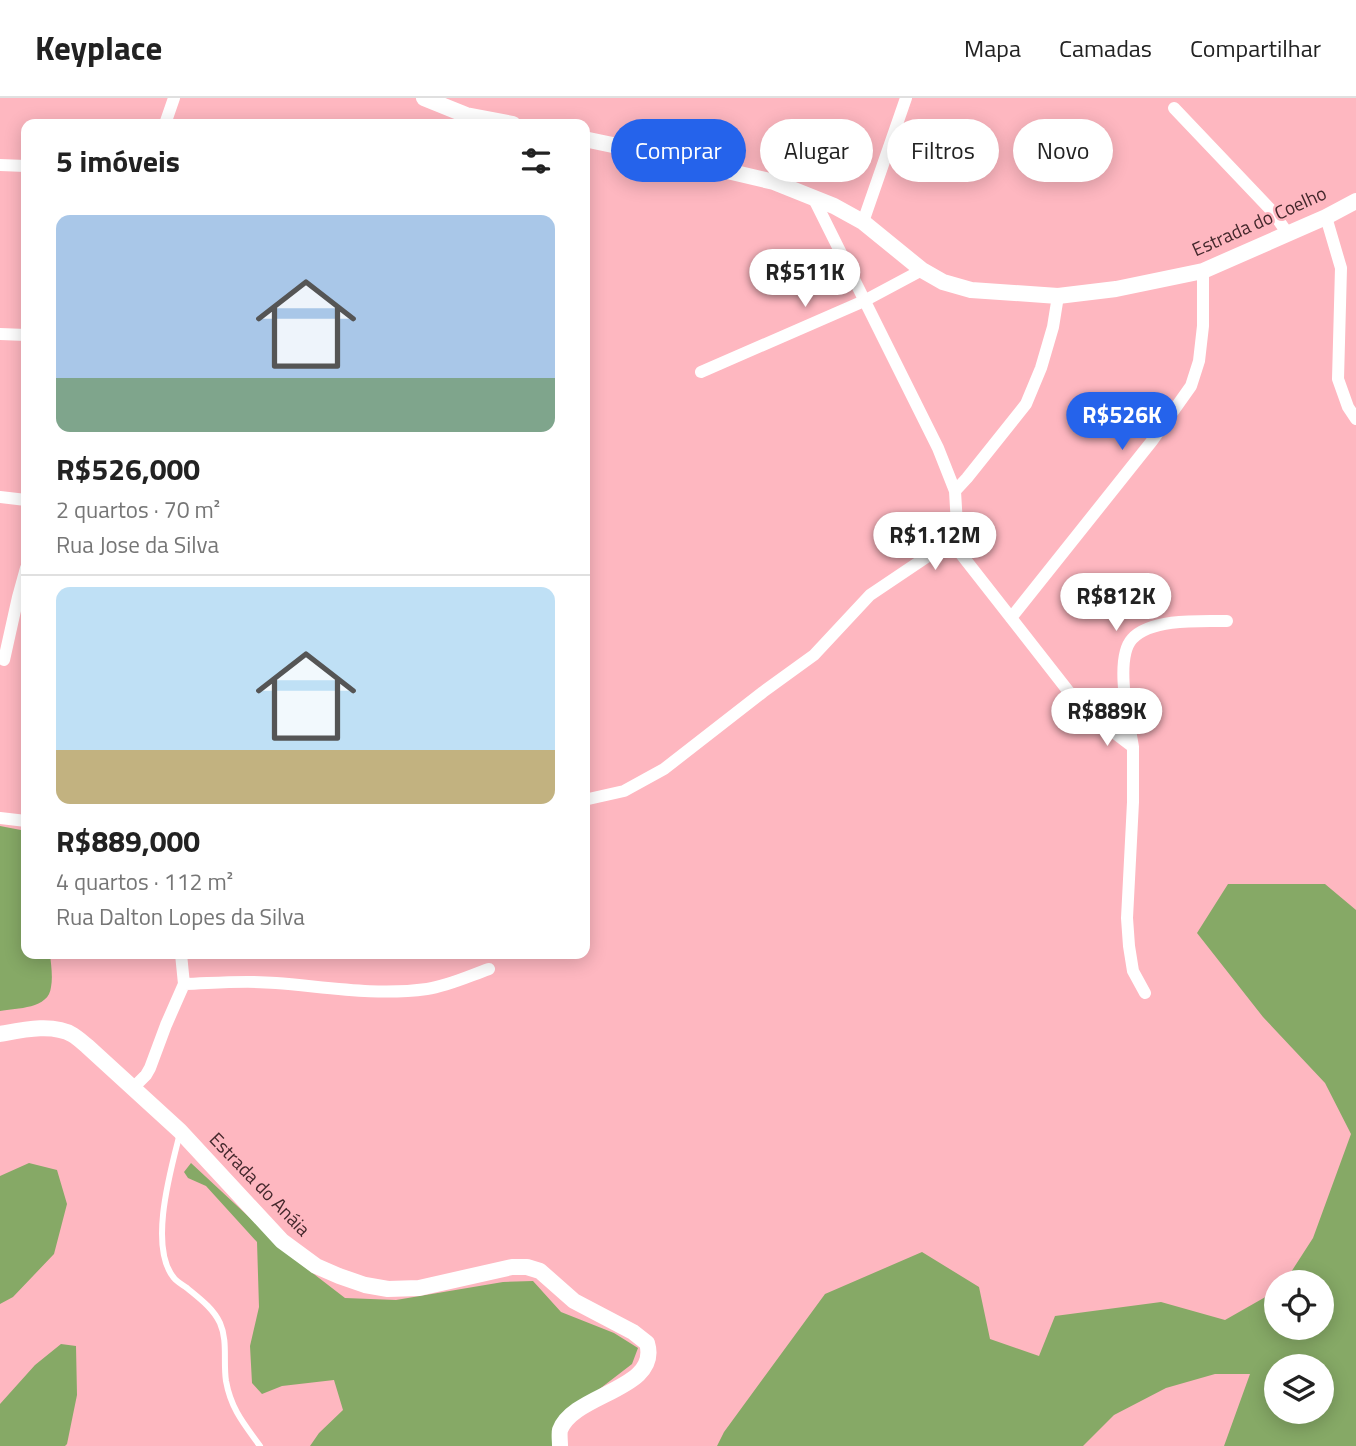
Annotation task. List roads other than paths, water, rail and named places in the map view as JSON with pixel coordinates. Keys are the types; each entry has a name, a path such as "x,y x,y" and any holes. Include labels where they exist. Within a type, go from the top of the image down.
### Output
{"street":[{"path":"167,119 174,98"},
{"path":"424,98 466,115 487,119"},
{"path":"863,222 906,98"},
{"path":"1174,108 1272,211 1287,234"},
{"name":"Estrada do Coelho","path":"590,140 774,182 834,206 863,222 922,270 943,282 971,290 1058,296 1116,289 1203,271 1356,201"},
{"path":"0,165 21,166"},
{"path":"590,799 624,791 664,769 814,655 870,595 950,540 957,526 955,491 938,448 814,199"},
{"path":"1326,217 1341,268 1338,379 1348,407 1356,419"},
{"path":"701,372 864,301 922,270"},
{"path":"1011,618 1152,441 1191,386 1199,361 1203,326 1203,271"},
{"path":"955,491 1026,404 1041,368 1053,327 1058,296"},
{"path":"0,334 21,335"},
{"path":"0,497 21,499"},
{"path":"950,540 1069,692 1133,747"},
{"path":"4,660 21,586"},
{"path":"1145,993 1133,971 1127,918 1133,747 1123,679 1125,654 1132,640 1146,630 1164,625 1227,621"},
{"path":"0,818 21,820"},
{"path":"133,1088 150,1068 184,984 182,959"},
{"path":"184,984 275,983 334,990 391,992 447,984 489,969"},
{"name":"Estrada do Anáia","path":"0,1034 19,1030 55,1029 72,1034 180,1131 282,1241 316,1266 365,1285 388,1289 419,1288 512,1267 527,1267 540,1271 574,1301 633,1332 647,1343 647,1364 625,1385 589,1403 568,1419 560,1430 560,1446"}],"lane":[{"path":"180,1131 162,1220 167,1266 174,1279 203,1301 219,1321 225,1338 226,1381 236,1413 260,1446"}]}
